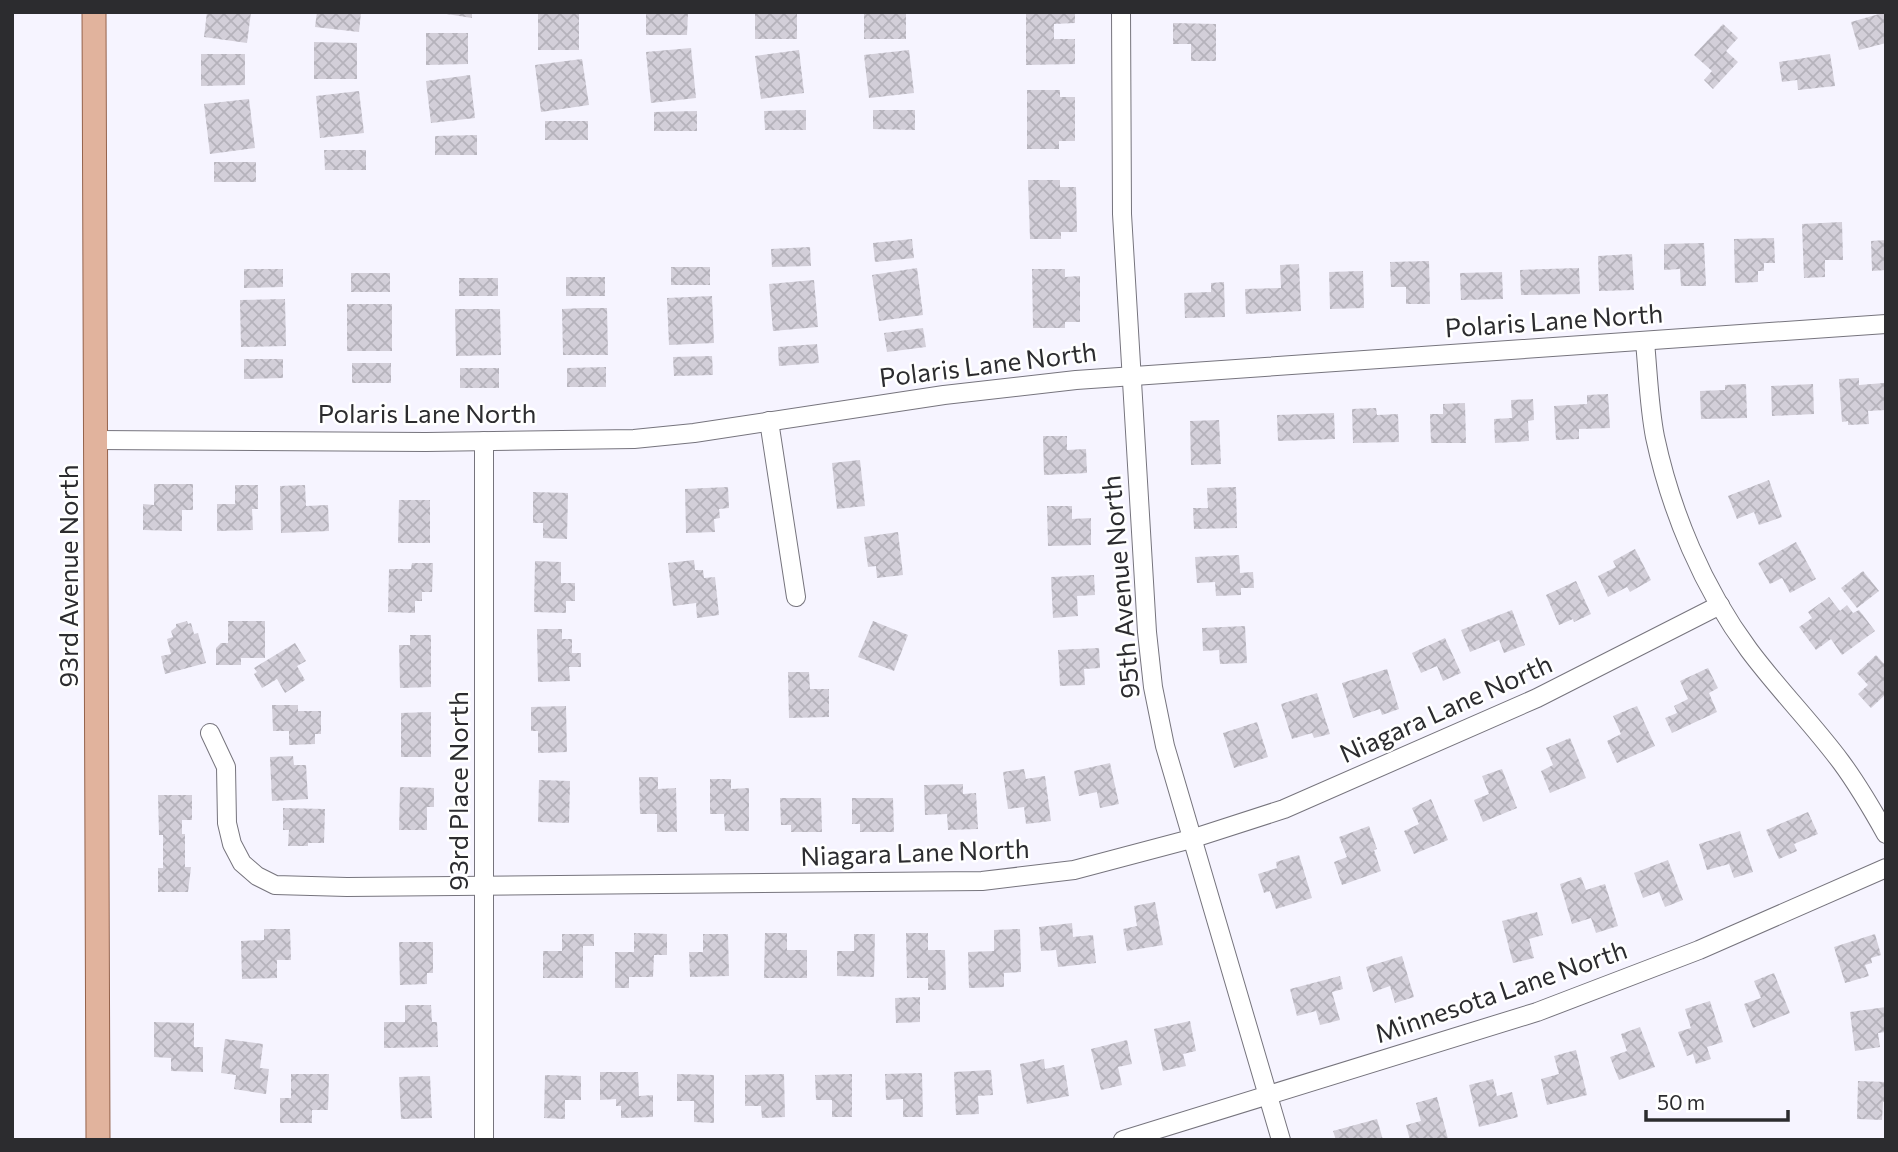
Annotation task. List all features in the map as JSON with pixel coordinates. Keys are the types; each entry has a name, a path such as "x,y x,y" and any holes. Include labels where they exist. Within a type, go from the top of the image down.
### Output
{"main road":[{"name":"93rd Avenue North","path":"94,12 98,1140"}],"street":[{"name":"95th Avenue North","path":"1121,12 1122,214 1147,632 1153,688 1165,746 1191,839 1281,1140"},
{"name":"Polaris Lane North","path":"97,440 634,439 1008,386 1886,324"},
{"path":"1645,342 1655,435 1668,487 1689,545 1720,605 1747,648 1841,762 1886,834"},
{"path":"769,421 796,597"},
{"name":"93rd Place North","path":"484,441 484,1140"},
{"name":"Niagara Lane North","path":"210,733 226,767 227,823 232,844 242,863 257,876 275,885 295,887 982,881 1074,870 1191,839 1284,809 1537,698 1720,605"},
{"name":"Minnesota Lane North","path":"1123,1140 1537,1012 1699,950 1886,868"}],"building":[{"path":"207,12 251,12 247,43 204,37"},
{"path":"317,12 361,12 359,32 315,27"},
{"path":"434,12 472,12 472,18"},
{"path":"646,12 688,12 687,35 646,35"},
{"path":"755,12 797,12 797,39 755,39"},
{"path":"864,12 906,12 906,39 864,39"},
{"path":"1026,12 1075,12 1075,23 1054,24 1054,39 1075,39 1075,64 1026,65"},
{"path":"1886,12 1886,43 1859,50 1851,22"},
{"path":"538,13 579,13 579,50 538,50"},
{"path":"1173,23 1216,24 1216,61 1191,61 1191,44 1173,44"},
{"path":"1723,24 1738,38 1726,51 1738,62 1713,89 1704,80 1712,71 1694,55"},
{"path":"426,33 468,33 468,64 426,65"},
{"path":"314,42 357,43 357,79 314,79"},
{"path":"691,48 696,98 651,103 646,52"},
{"path":"799,50 804,93 761,99 755,56"},
{"path":"909,50 914,93 869,98 864,55"},
{"path":"201,54 245,54 245,85 201,86"},
{"path":"1830,54 1835,86 1798,90 1797,80 1782,82 1779,62"},
{"path":"582,59 589,105 541,112 535,65"},
{"path":"470,75 475,118 431,123 426,81"},
{"path":"1027,90 1060,90 1060,97 1075,97 1075,141 1059,141 1059,149 1027,149"},
{"path":"359,91 364,133 320,138 316,96"},
{"path":"249,99 255,148 210,154 204,104"},
{"path":"806,110 806,130 765,130 764,111"},
{"path":"873,110 915,110 915,130 873,129"},
{"path":"697,111 697,131 654,131 654,112"},
{"path":"545,121 588,121 588,140 545,140"},
{"path":"477,135 477,155 435,155 435,136"},
{"path":"324,150 366,150 366,170 325,170"},
{"path":"214,162 256,162 256,182 214,182"},
{"path":"1028,180 1060,180 1060,187 1076,187 1077,232 1061,232 1061,239 1030,239"},
{"path":"1842,222 1843,260 1825,260 1825,277 1804,278 1802,224"},
{"path":"1774,238 1775,263 1764,263 1764,271 1758,271 1758,282 1735,283 1734,239"},
{"path":"912,239 914,258 875,262 873,243"},
{"path":"1886,240 1886,270 1872,271 1871,241"},
{"path":"1704,243 1706,286 1681,286 1680,269 1664,270 1664,244"},
{"path":"810,247 811,266 772,267 771,249"},
{"path":"1632,254 1634,290 1599,291 1598,256"},
{"path":"1429,261 1430,304 1406,304 1406,287 1391,287 1390,262"},
{"path":"1299,264 1301,311 1246,314 1245,289 1281,288 1280,265"},
{"path":"671,267 710,267 710,285 671,285"},
{"path":"917,268 923,315 879,321 872,275"},
{"path":"1579,268 1580,294 1521,295 1520,270"},
{"path":"244,269 283,269 283,287 244,288"},
{"path":"1032,269 1065,269 1065,277 1080,276 1080,322 1065,322 1065,328 1033,328"},
{"path":"1363,271 1364,308 1330,309 1329,272"},
{"path":"1502,272 1503,299 1461,300 1460,273"},
{"path":"351,273 390,273 390,292 351,292"},
{"path":"566,277 605,277 605,296 566,296"},
{"path":"459,278 498,278 498,296 459,296"},
{"path":"814,280 818,327 773,331 769,284"},
{"path":"1224,282 1225,317 1185,318 1184,293 1211,292 1211,283"},
{"path":"712,296 714,343 669,345 667,298"},
{"path":"285,299 286,346 241,347 240,300"},
{"path":"347,304 392,304 392,351 347,351"},
{"path":"607,308 608,355 563,355 562,309"},
{"path":"455,309 500,309 501,355 456,356"},
{"path":"923,328 926,347 887,352 884,333"},
{"path":"817,344 819,363 779,366 778,347"},
{"path":"712,356 713,375 674,376 673,357"},
{"path":"244,359 283,359 283,378 244,379"},
{"path":"352,363 391,363 391,383 352,383"},
{"path":"606,367 606,387 567,387 567,368"},
{"path":"460,368 499,368 499,388 460,388"},
{"path":"1859,378 1859,385 1884,383 1886,410 1868,411 1869,424 1848,425 1848,421 1842,422 1839,379"},
{"path":"1746,384 1747,418 1701,419 1700,391 1725,390 1725,385"},
{"path":"1813,384 1814,414 1772,416 1771,386"},
{"path":"1608,394 1610,428 1579,429 1579,439 1556,440 1554,406 1587,404 1587,395"},
{"path":"1533,399 1534,420 1528,421 1529,441 1495,443 1494,419 1512,418 1511,400"},
{"path":"1465,403 1466,443 1431,443 1430,414 1443,414 1443,404"},
{"path":"1376,408 1377,415 1398,414 1399,442 1353,443 1352,409"},
{"path":"1334,413 1335,439 1278,441 1277,415"},
{"path":"1219,420 1221,464 1191,465 1190,421"},
{"path":"1043,436 1067,436 1067,450 1086,449 1087,473 1044,475"},
{"path":"860,460 865,506 837,509 832,463"},
{"path":"1769,480 1782,517 1759,525 1754,512 1737,519 1728,496"},
{"path":"154,484 193,484 193,510 182,510 182,531 143,530 143,504 154,505"},
{"path":"235,485 258,485 258,509 252,509 253,530 217,531 217,504 235,504"},
{"path":"305,485 306,506 328,505 329,531 281,533 280,486"},
{"path":"728,487 729,508 719,509 720,518 714,519 715,532 686,533 685,489"},
{"path":"1236,487 1237,528 1194,529 1193,508 1208,508 1207,488"},
{"path":"533,492 568,493 567,539 543,538 543,523 533,523"},
{"path":"399,500 430,500 430,543 398,543"},
{"path":"1047,506 1072,506 1072,519 1091,518 1091,545 1048,546"},
{"path":"898,532 903,575 877,578 876,566 868,567 864,537"},
{"path":"1796,542 1816,579 1790,593 1782,578 1770,584 1758,563"},
{"path":"1635,549 1651,580 1630,592 1627,587 1608,597 1598,576 1616,567 1613,561"},
{"path":"1239,555 1240,573 1253,572 1254,588 1241,588 1241,595 1216,596 1215,582 1197,583 1195,557"},
{"path":"694,560 695,570 703,570 704,578 715,577 719,615 697,618 696,603 673,606 668,563"},
{"path":"535,561 561,562 561,583 575,583 575,601 566,601 566,613 534,612"},
{"path":"412,563 433,563 432,592 422,592 422,601 415,601 415,613 388,612 389,569 411,569"},
{"path":"1863,571 1879,591 1857,608 1841,588"},
{"path":"1094,575 1095,595 1077,596 1078,616 1053,618 1051,577"},
{"path":"1576,581 1591,614 1559,625 1546,595"},
{"path":"1829,597 1840,611 1847,605 1853,613 1859,610 1875,631 1842,655 1831,639 1816,650 1799,627 1812,618 1808,612"},
{"path":"1512,610 1525,645 1504,653 1499,640 1470,652 1461,630"},
{"path":"187,621 188,624 191,623 194,634 198,633 206,663 165,674 161,656 171,654 167,639 173,637 171,631 176,624"},
{"path":"228,621 265,621 265,658 241,658 241,665 216,665 216,648 221,643 228,643"},
{"path":"873,621 908,635 894,671 858,657"},
{"path":"1245,626 1247,663 1220,664 1219,650 1203,651 1202,628"},
{"path":"537,629 562,629 562,639 572,639 572,653 581,653 581,667 569,667 570,681 538,682"},
{"path":"410,635 431,635 431,687 400,688 399,645 410,645"},
{"path":"1445,638 1461,673 1443,681 1437,666 1421,673 1412,653"},
{"path":"295,643 306,661 297,666 305,680 285,693 277,679 262,688 254,674 257,672 254,668"},
{"path":"1099,648 1100,668 1084,669 1085,685 1060,686 1058,650"},
{"path":"1876,655 1886,666 1886,694 1871,708 1858,694 1868,685 1857,673"},
{"path":"1708,668 1718,688 1709,693 1717,712 1672,733 1665,718 1677,713 1674,706 1688,699 1680,681"},
{"path":"1387,669 1399,709 1382,715 1380,709 1353,718 1342,683"},
{"path":"788,672 809,672 810,689 829,689 829,717 789,718"},
{"path":"1317,693 1330,734 1314,738 1312,733 1292,739 1281,704"},
{"path":"272,705 298,705 298,711 321,711 321,734 315,734 315,744 289,745 289,731 273,731"},
{"path":"566,706 567,752 538,753 538,731 531,731 531,707"},
{"path":"1637,706 1655,746 1617,763 1607,741 1621,734 1613,716"},
{"path":"431,712 431,757 401,757 401,713"},
{"path":"1257,722 1268,757 1234,768 1223,733"},
{"path":"1570,738 1586,778 1550,793 1541,771 1553,765 1546,748"},
{"path":"293,756 294,765 306,765 308,799 272,801 270,757"},
{"path":"1110,763 1119,804 1100,808 1097,792 1079,796 1074,771"},
{"path":"1024,769 1026,779 1045,776 1051,821 1026,824 1024,807 1008,809 1003,772"},
{"path":"1502,769 1517,808 1483,822 1474,800 1489,794 1482,776"},
{"path":"639,777 658,777 658,789 676,788 677,832 657,832 657,814 640,814"},
{"path":"710,779 731,779 731,789 749,788 749,831 725,831 724,814 710,814"},
{"path":"539,780 570,781 569,823 538,822"},
{"path":"963,784 963,794 976,793 978,829 948,830 947,814 925,815 924,785"},
{"path":"400,787 434,788 434,807 427,807 427,830 399,830"},
{"path":"158,795 192,795 192,820 182,820 182,834 185,834 185,867 191,867 188,892 158,892 158,868 163,868 163,835 159,835"},
{"path":"780,798 821,798 822,832 791,832 791,825 781,825"},
{"path":"852,798 893,798 894,832 860,832 860,824 852,824"},
{"path":"1431,799 1448,840 1414,854 1404,831 1419,824 1412,808"},
{"path":"283,808 325,809 324,843 288,846 289,830 283,830"},
{"path":"1808,812 1818,834 1794,844 1797,851 1779,859 1766,830"},
{"path":"1369,826 1381,871 1342,885 1334,862 1347,857 1339,837"},
{"path":"1740,831 1753,872 1734,878 1729,864 1707,870 1699,844"},
{"path":"1299,855 1312,898 1276,909 1270,891 1264,893 1258,874 1277,868 1276,862"},
{"path":"1668,860 1683,900 1665,907 1659,892 1643,898 1634,873"},
{"path":"1581,877 1586,890 1605,884 1618,926 1596,933 1591,918 1572,924 1560,884"},
{"path":"1155,902 1163,945 1127,951 1123,929 1137,926 1134,906"},
{"path":"1537,912 1543,935 1529,939 1534,958 1513,963 1502,921"},
{"path":"1072,923 1073,937 1093,935 1096,963 1058,967 1056,950 1041,951 1039,927"},
{"path":"264,929 290,929 291,960 277,960 277,978 242,979 241,941 264,940"},
{"path":"1020,929 1021,972 1004,973 1004,987 969,988 968,952 994,951 994,930"},
{"path":"634,933 667,934 667,955 654,955 653,977 629,977 629,988 615,988 615,952 634,952"},
{"path":"765,933 787,933 787,950 807,950 807,978 764,978"},
{"path":"906,933 928,933 928,950 945,950 946,990 928,990 928,978 907,978"},
{"path":"562,934 594,934 594,946 583,946 583,978 543,978 543,951 562,951"},
{"path":"703,934 728,934 729,976 690,977 689,952 703,952"},
{"path":"854,934 875,934 874,977 837,976 837,951 854,951"},
{"path":"1875,934 1881,955 1871,958 1872,963 1865,965 1869,976 1845,983 1834,947"},
{"path":"399,942 433,942 433,973 427,973 427,984 400,985"},
{"path":"1402,956 1414,997 1395,1003 1390,986 1373,992 1366,967"},
{"path":"1774,973 1790,1013 1753,1028 1744,1004 1761,998 1754,981"},
{"path":"1340,976 1343,989 1332,992 1340,1020 1320,1025 1316,1011 1297,1016 1290,989"},
{"path":"920,997 920,1022 896,1023 895,998"},
{"path":"1710,1001 1723,1042 1707,1047 1711,1059 1696,1064 1693,1054 1687,1056 1678,1032 1691,1028 1685,1009"},
{"path":"405,1005 431,1005 432,1022 437,1022 438,1047 384,1048 384,1022 405,1022"},
{"path":"1886,1007 1886,1032 1878,1033 1880,1047 1855,1051 1850,1012"},
{"path":"1190,1021 1196,1051 1183,1054 1186,1066 1163,1071 1154,1029"},
{"path":"154,1022 194,1023 194,1047 203,1047 203,1072 171,1071 171,1058 154,1057"},
{"path":"1640,1027 1655,1067 1619,1080 1610,1057 1627,1051 1621,1034"},
{"path":"225,1039 263,1044 260,1068 269,1069 266,1094 234,1089 236,1075 221,1073"},
{"path":"1127,1040 1132,1064 1118,1067 1122,1085 1101,1090 1091,1049"},
{"path":"1576,1050 1587,1095 1547,1105 1541,1079 1559,1074 1554,1056"},
{"path":"1044,1059 1045,1069 1064,1065 1069,1096 1027,1104 1020,1064"},
{"path":"991,1070 993,1095 978,1096 979,1114 956,1115 954,1072"},
{"path":"600,1072 638,1072 639,1096 653,1095 653,1117 621,1118 621,1106 616,1106 616,1099 600,1100"},
{"path":"922,1073 923,1117 903,1117 903,1099 886,1100 885,1074"},
{"path":"291,1074 329,1074 328,1110 312,1110 312,1123 280,1123 280,1098 291,1098"},
{"path":"677,1074 714,1075 714,1123 694,1122 694,1101 677,1101"},
{"path":"784,1074 785,1117 762,1118 761,1106 745,1106 745,1075"},
{"path":"852,1074 852,1117 832,1117 832,1100 816,1100 815,1075"},
{"path":"545,1075 581,1076 581,1100 565,1100 565,1119 544,1118"},
{"path":"430,1076 432,1118 401,1119 399,1077"},
{"path":"1493,1079 1497,1096 1512,1092 1518,1117 1479,1127 1469,1085"},
{"path":"1858,1081 1886,1082 1882,1120 1857,1119"},
{"path":"1437,1097 1448,1139 1410,1140 1406,1125 1421,1121 1416,1103"},
{"path":"1377,1119 1383,1140 1336,1140 1333,1131"}]}
